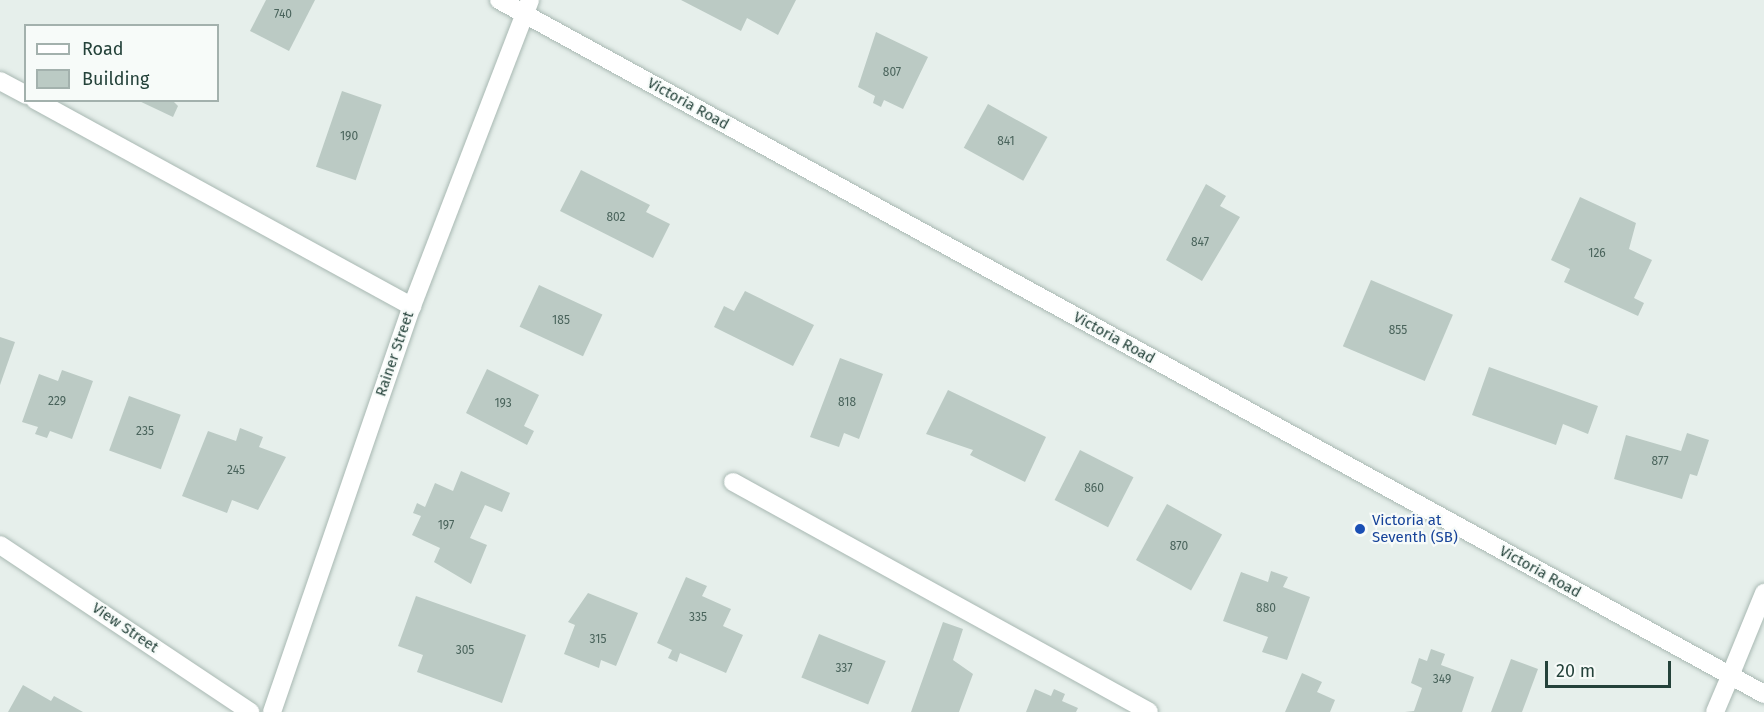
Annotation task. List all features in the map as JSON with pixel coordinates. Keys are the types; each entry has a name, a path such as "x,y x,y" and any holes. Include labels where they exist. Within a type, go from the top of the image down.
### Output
{"street":[{"name":"Victoria Road","path":"499,0 528,7 1764,694"},
{"name":"Rainer Street","path":"272,712 412,306 528,7"},
{"path":"0,81 24,94"},
{"path":"39,102 412,306"},
{"path":"733,482 1149,712"},
{"name":"View Street","path":"0,545 250,712"},
{"path":"1715,712 1764,594"}],"building":[{"path":"266,0 315,0 289,51 250,31"},
{"path":"681,0 796,0 778,35 747,18 741,31"},
{"path":"876,32 928,57 903,109 884,100 881,107 873,103 875,96 858,87"},
{"path":"342,91 382,105 356,180 316,167"},
{"path":"141,102 174,102 178,106 173,117"},
{"path":"988,104 1047,137 1023,181 964,148"},
{"path":"581,170 650,205 646,212 670,224 653,258 560,211"},
{"path":"1206,184 1226,196 1220,206 1240,217 1202,281 1166,260"},
{"path":"1580,197 1636,223 1629,249 1652,260 1634,298 1644,303 1638,316 1564,282 1570,269 1551,260"},
{"path":"1371,280 1453,315 1425,381 1343,346"},
{"path":"539,285 602,315 583,356 520,327"},
{"path":"745,291 814,325 793,366 714,327 724,306 734,311"},
{"path":"0,337 15,342 0,385"},
{"path":"840,358 883,374 859,439 844,433 839,447 810,437"},
{"path":"1489,367 1598,406 1588,434 1563,424 1556,445 1472,415"},
{"path":"487,369 539,395 524,426 534,431 527,445 466,413"},
{"path":"62,370 93,381 72,439 50,431 47,438 35,434 38,427 22,422 39,374 58,381"},
{"path":"948,390 1046,437 1025,482 970,455 973,450 926,434"},
{"path":"129,396 181,415 161,469 109,451"},
{"path":"240,428 263,437 259,447 286,457 258,510 232,500 227,513 182,496 208,431 236,441"},
{"path":"1687,433 1709,440 1697,476 1690,474 1682,499 1614,479 1626,435 1681,451"},
{"path":"1080,450 1133,477 1108,527 1055,500"},
{"path":"461,471 510,493 502,512 485,505 470,538 487,545 471,584 434,562 440,548 412,535 421,516 413,513 417,503 425,507 435,483 453,491"},
{"path":"1167,504 1222,535 1191,591 1136,560"},
{"path":"1271,571 1288,577 1283,587 1310,597 1287,660 1262,652 1268,637 1223,621 1241,572 1268,582"},
{"path":"686,577 707,586 702,596 731,609 723,626 743,635 726,673 680,653 677,662 668,658 672,650 657,643"},
{"path":"588,593 638,613 616,666 601,660 599,668 564,654 575,625 568,622"},
{"path":"416,596 526,635 502,703 417,672 423,655 398,646"},
{"path":"943,622 963,629 953,660 973,674 959,712 911,712"},
{"path":"819,634 886,661 868,705 801,678"},
{"path":"1431,649 1445,654 1441,665 1474,677 1462,712 1405,712 1414,711 1422,688 1411,683 1419,658 1427,661"},
{"path":"1511,659 1538,669 1522,712 1491,712"},
{"path":"1302,673 1322,682 1317,692 1335,700 1330,712 1285,712"},
{"path":"23,685 51,701 54,696 83,712 8,712"},
{"path":"1035,689 1051,696 1054,689 1065,694 1062,701 1078,708 1076,712 1026,712"}],"place":[{"name":"Victoria at Seventh (SB)","path":"1360,529"}]}
